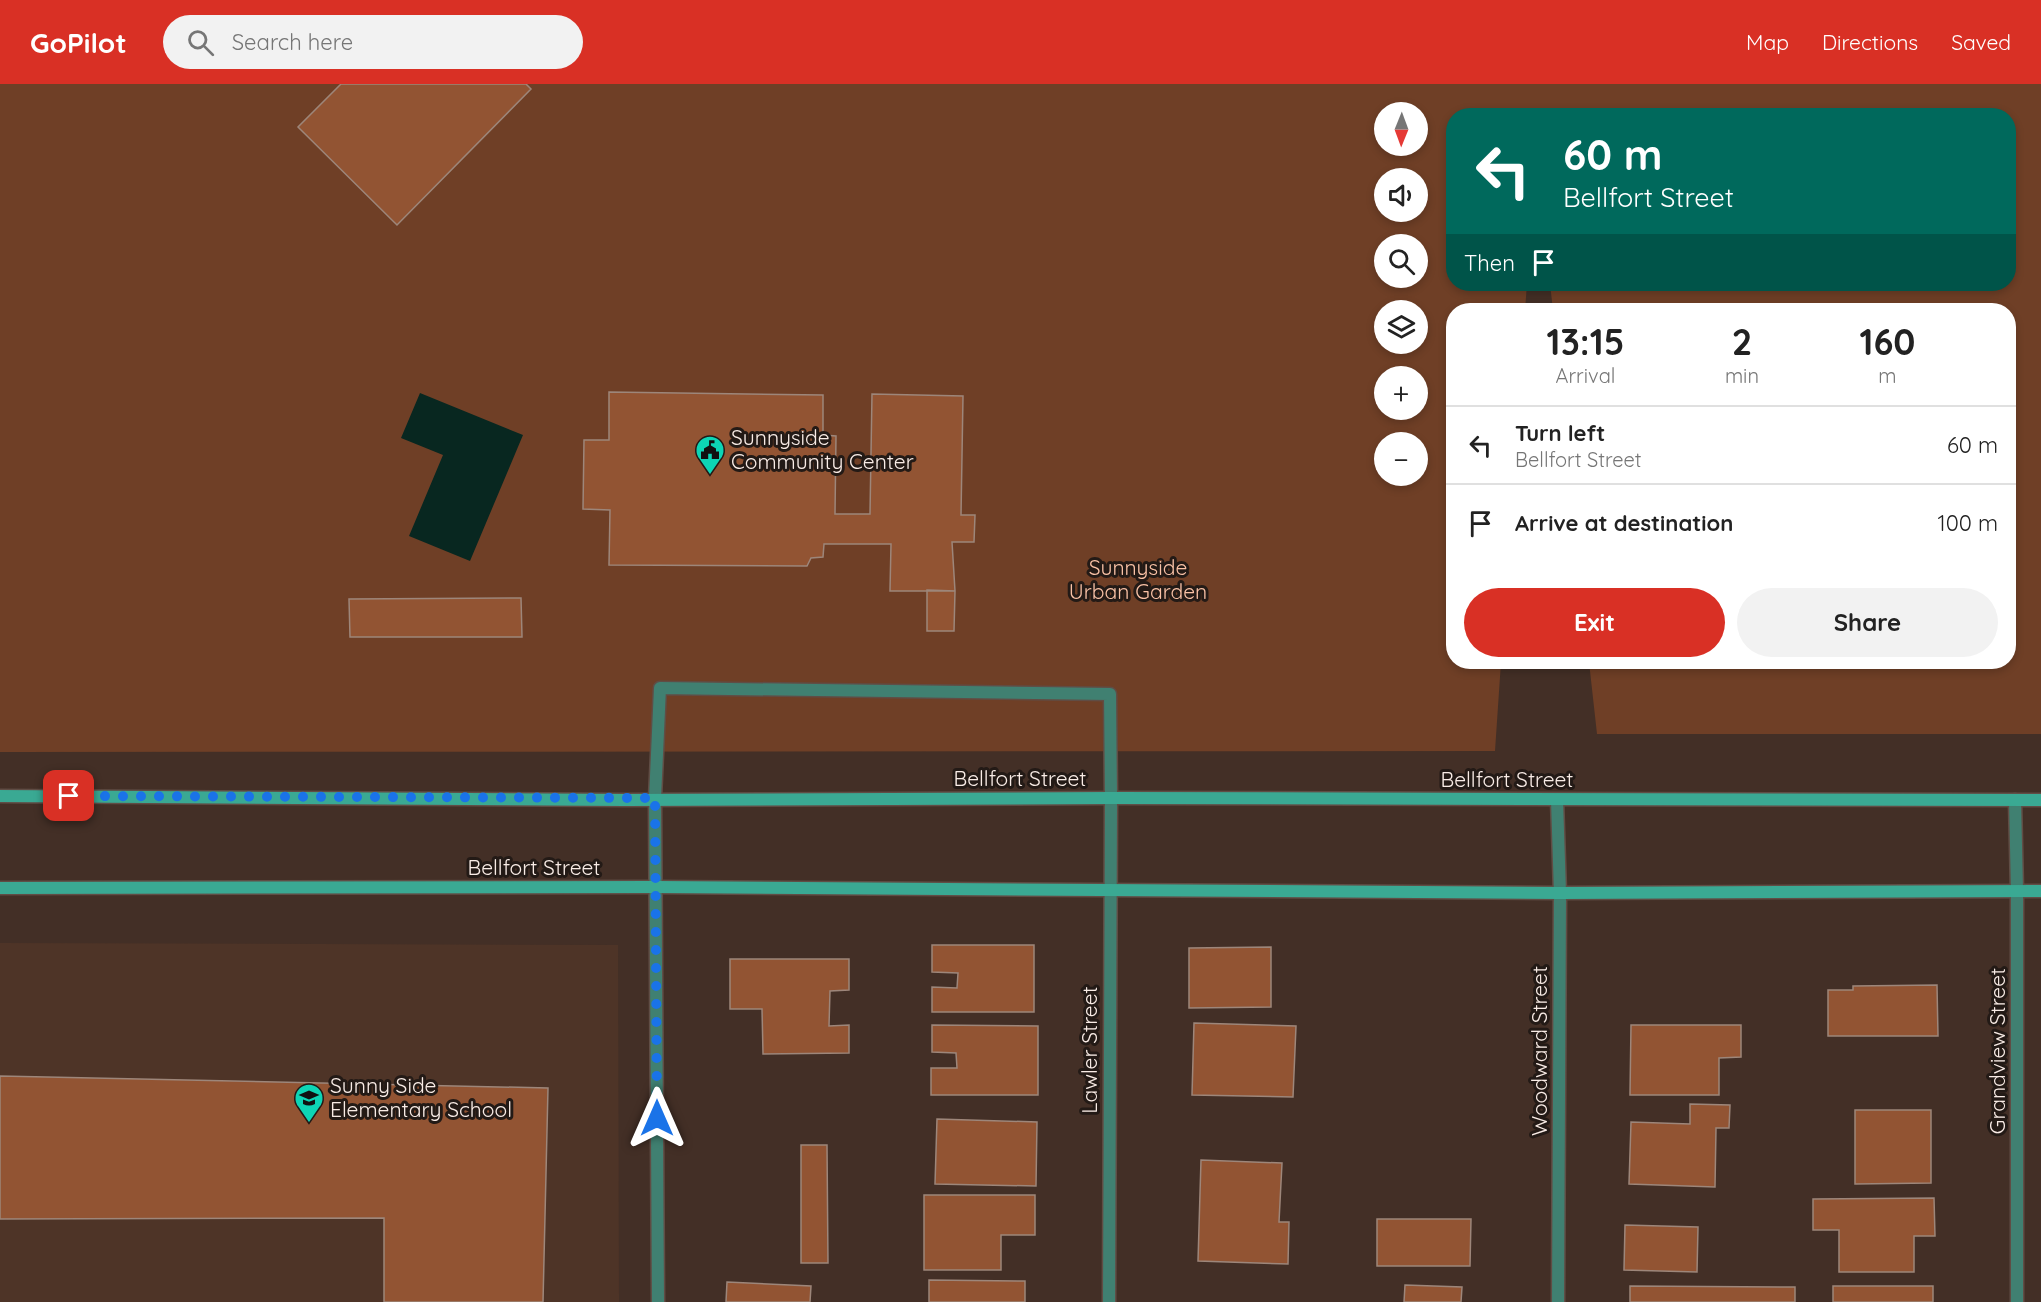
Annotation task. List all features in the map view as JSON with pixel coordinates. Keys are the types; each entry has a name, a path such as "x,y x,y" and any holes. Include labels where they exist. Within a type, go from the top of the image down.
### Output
{"main road":[{"name":"Bellfort Street","path":"0,796 613,800 655,798 2041,800"},
{"name":"Bellfort Street","path":"0,888 656,887 1560,893 2041,891"}],"street":[{"name":"Lawler Street","path":"655,798 660,688 1110,694 1109,1302"},
{"path":"655,798 658,1302"},
{"name":"Woodward Street","path":"1557,800 1560,893 1558,1302"},
{"name":"Grandview Street","path":"2015,800 2018,891 2017,1302"}],"shaded area":[{"name":"Sunny Side Elementary School","path":"0,943 618,945 619,1302 0,1302"}],"green space":[{"name":"Sunnyside Urban Garden","path":"0,84 2041,84 2041,734 1597,734 1590,669 2016,669 2016,303 1552,303 1551,291 2016,291 2016,108 1446,108 1446,291 1526,291 1526,303 1446,303 1446,669 1501,669 1495,751 0,752"}],"water":[{"path":"420,393 523,435 470,561 409,536 443,455 401,438"}],"building":[{"path":"341,84 526,84 531,89 397,225 298,127"},
{"name":"Sunnyside Community Center","path":"609,392 823,395 823,435 836,436 835,514 870,514 872,394 963,396 961,515 975,515 974,542 952,542 955,591 890,591 891,544 824,544 823,557 811,558 807,566 609,565 610,510 583,509 584,440 609,440"},
{"path":"927,590 955,591 954,631 927,631"},
{"path":"521,598 522,637 350,637 349,599"},
{"path":"932,945 1034,945 1034,1012 932,1012 932,987 957,988 958,973 932,972"},
{"path":"1271,947 1271,1007 1189,1008 1189,948"},
{"path":"730,959 849,959 849,990 830,991 829,1026 849,1025 849,1053 763,1054 762,1009 730,1009"},
{"path":"1937,985 1938,1036 1828,1036 1828,990 1853,990 1853,986"},
{"path":"1194,1023 1296,1026 1293,1097 1192,1095"},
{"path":"932,1025 1038,1026 1038,1095 931,1095 931,1068 957,1068 956,1053 932,1052"},
{"path":"1631,1025 1741,1025 1741,1057 1719,1058 1719,1095 1630,1095"},
{"path":"0,1076 548,1088 543,1302 384,1302 384,1218 0,1219"},
{"path":"1690,1104 1730,1105 1729,1128 1716,1128 1715,1187 1629,1184 1631,1122 1690,1124"},
{"path":"1855,1110 1931,1110 1931,1183 1855,1184"},
{"path":"937,1119 1037,1122 1036,1186 935,1184"},
{"path":"801,1145 827,1145 828,1263 801,1263"},
{"path":"1201,1160 1282,1163 1279,1222 1289,1222 1288,1264 1198,1261"},
{"path":"924,1195 1035,1195 1035,1235 1001,1235 1001,1270 924,1270"},
{"path":"1934,1198 1935,1236 1914,1236 1914,1272 1839,1272 1839,1230 1813,1230 1813,1199"},
{"path":"1377,1219 1471,1219 1470,1266 1377,1266"},
{"path":"1625,1225 1698,1227 1697,1272 1624,1270"},
{"path":"929,1280 1025,1281 1025,1302 929,1302"},
{"path":"727,1282 811,1286 810,1302 726,1302"},
{"path":"1405,1285 1462,1287 1461,1302 1404,1302"},
{"path":"1630,1286 1795,1287 1795,1302 1630,1302"},
{"path":"1833,1286 1933,1286 1933,1302 1833,1302"}],"place":[{"name":"Sunnyside Community Center","path":"710,476"},
{"name":"Sunny Side Elementary School","path":"309,1124"}],"route":[{"path":"69,796 625,800 655,798 657,1118"}]}
